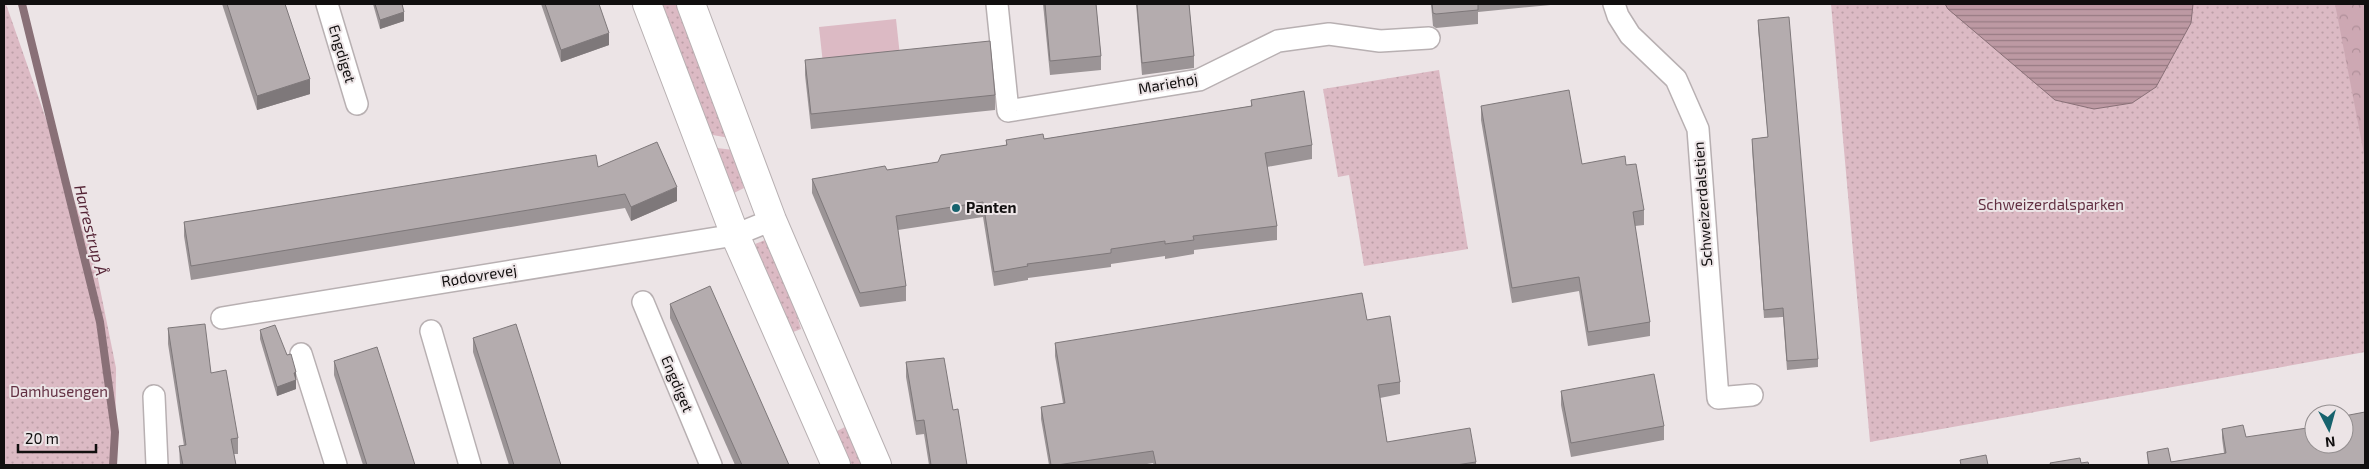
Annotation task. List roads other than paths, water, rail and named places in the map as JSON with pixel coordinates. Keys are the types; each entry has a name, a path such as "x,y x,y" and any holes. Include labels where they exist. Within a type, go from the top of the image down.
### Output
{"street":[{"name":"Engdiget","path":"327,4 357,104"},
{"path":"647,4 735,235 836,465"},
{"path":"691,4 772,220 877,465"},
{"name":"Mariehøj","path":"997,4 1008,111 1198,80 1278,41 1329,34 1380,41 1429,38"},
{"name":"Schweizerdalstien","path":"1614,4 1618,16 1630,35 1676,79 1698,129 1718,398 1752,395"},
{"name":"Rødovrevej","path":"222,318 735,235 772,220"},
{"name":"Engdiget","path":"643,302 711,465"},
{"path":"431,330 470,465"},
{"path":"301,354 336,465"},
{"path":"154,396 157,465"}],"waterway":[{"name":"Harrestrup Å","path":"22,4 100,322 115,432 113,465"}],"place":[{"name":"Panten","path":"956,208"}],"park label":[{"name":"Schweizerdalsparken","path":"2051,205"},
{"name":"Damhusengen","path":"59,392"}]}
